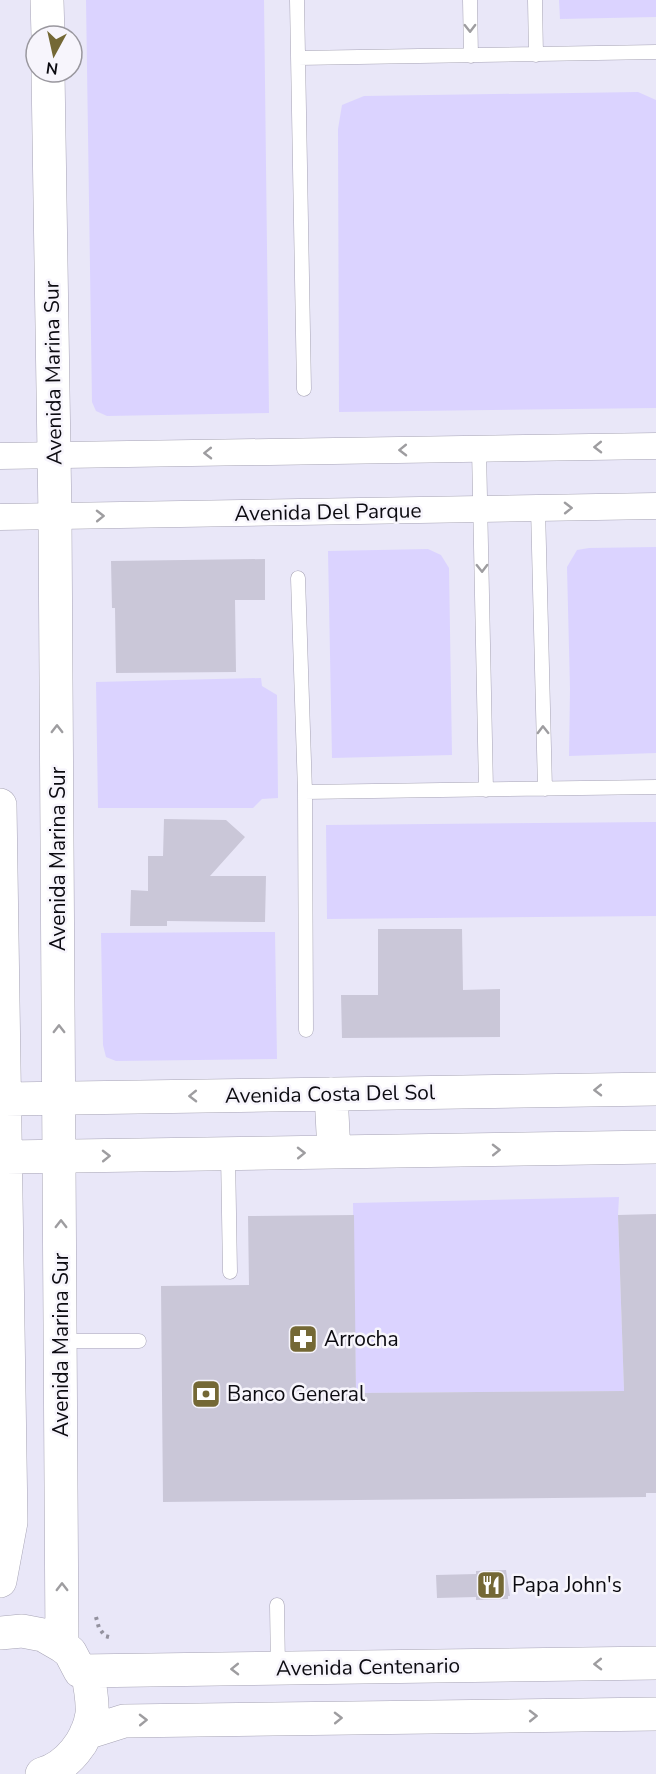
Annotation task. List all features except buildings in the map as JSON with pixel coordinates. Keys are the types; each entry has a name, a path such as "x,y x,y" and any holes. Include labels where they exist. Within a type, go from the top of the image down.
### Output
{"street":[{"path":"47,0 48,24"},
{"name":"Avenida Marina Sur","path":"48,84 55,517 62,1595 71,1658"},
{"path":"0,456 656,446"},
{"name":"Avenida Del Parque","path":"0,517 656,506"},
{"path":"0,806 11,1522 0,1581"},
{"name":"Avenida Costa Del Sol","path":"5,1099 656,1089"},
{"path":"331,1094 334,1152"},
{"path":"6,1157 656,1147"},
{"path":"0,1633 22,1631 43,1635 87,1671 92,1696 92,1715 76,1754"},
{"name":"Avenida Centenario","path":"71,1658 123,1671 656,1663"},
{"path":"493,1666 495,1717"},
{"path":"42,1774 50,1772 123,1721 656,1714"}],"lane":[{"path":"297,0 304,389"},
{"path":"470,0 471,56"},
{"path":"535,0 536,55"},
{"path":"298,58 656,52"},
{"path":"479,449 486,790"},
{"path":"538,508 545,789"},
{"path":"298,579 305,792 306,1030"},
{"path":"305,792 656,786"},
{"path":"228,1154 230,1272"},
{"path":"61,1341 138,1341"},
{"path":"277,1605 278,1668"}],"path":[{"path":"62,1595 95,1598 95,1616 99,1628 105,1636 122,1641 123,1671"}],"shaded area":[{"path":"86,0 264,0 269,413 107,416 96,411 92,402"},
{"path":"559,0 656,0 656,17 560,19"},
{"path":"638,92 656,100 656,408 339,412 338,129 342,105 364,96"},
{"path":"656,547 656,753 569,756 567,567 577,550"},
{"path":"428,549 441,555 449,568 452,755 332,758 328,551"},
{"path":"261,678 262,686 277,695 278,798 262,799 253,808 98,808 96,682"},
{"path":"656,822 656,916 327,919 326,825"},
{"path":"275,932 277,1059 116,1061 106,1057 103,1045 101,933"},
{"path":"619,1197 624,1391 356,1393 353,1203"}],"place":[{"name":"Arrocha","path":"303,1339"},
{"name":"Banco General","path":"206,1394"},
{"name":"Papa John's","path":"491,1585"}]}
